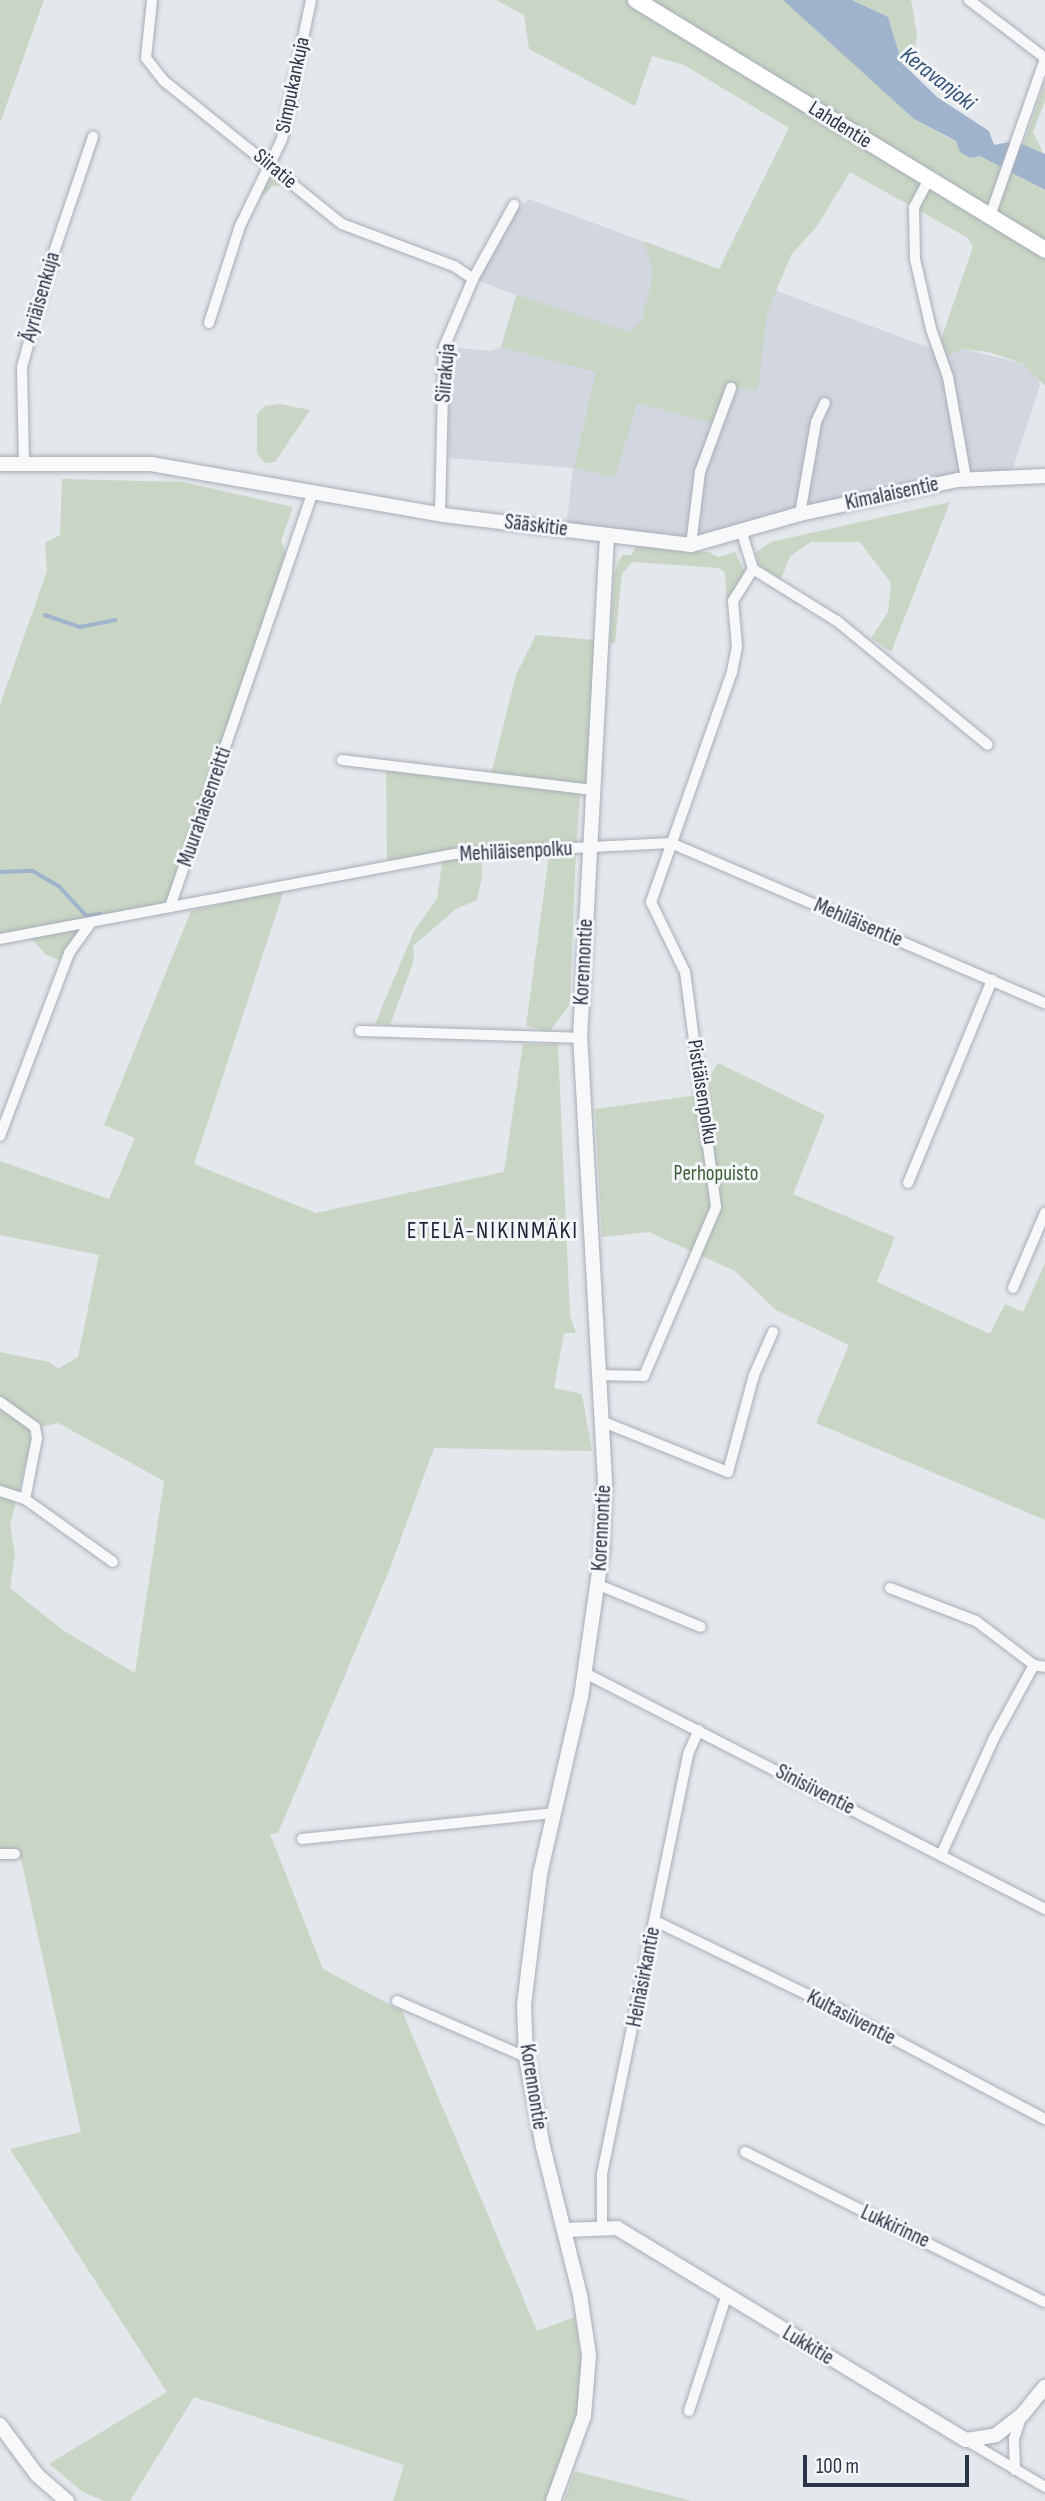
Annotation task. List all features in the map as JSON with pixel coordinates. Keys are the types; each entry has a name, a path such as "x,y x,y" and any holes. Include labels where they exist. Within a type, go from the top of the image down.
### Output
{"main road":[{"name":"Lahdentie","path":"636,0 1045,250"}],"street":[{"name":"Siiratie","path":"152,0 145,46 148,65 342,224 454,266 473,279"},
{"name":"Simpukankuja","path":"209,323 240,226 272,166 311,0"},
{"path":"969,0 1045,59 1019,142 990,216"},
{"name":"Äyriäisenkuja","path":"24,463 22,367 53,255 93,137"},
{"path":"929,179 914,207 912,229 915,259 931,329 948,377 966,478"},
{"name":"Siirakuja","path":"440,514 444,347 473,279 514,205"},
{"path":"691,545 700,472 731,388"},
{"path":"800,514 816,422 825,403"},
{"name":"Sääskitie","path":"0,464 151,464 440,514 691,545 742,533"},
{"name":"Kimalaisentie","path":"742,533 800,514 966,478 1045,476"},
{"name":"Muurahaisenreitti","path":"170,907 313,491"},
{"path":"742,533 753,569 837,621 988,745"},
{"name":"Korennontie","path":"553,2501 584,2416 589,2355 565,2230 542,2147 526,2057 524,2005 531,1940 585,1673 599,1585 605,1481 580,1038 607,536"},
{"path":"671,844 732,672 737,647 733,601 753,569"},
{"path":"342,760 594,790"},
{"name":"Mehiläisenpolku","path":"170,907 455,854 671,844"},
{"name":"Mehiläisentie","path":"671,844 1045,1003"},
{"name":"Pistiäisenpolku","path":"598,1375 644,1376 716,1208 685,972 651,902 671,844"},
{"path":"0,939 170,907"},
{"path":"1,1132 69,953 90,923"},
{"path":"908,1183 992,980"},
{"path":"359,1031 580,1038"},
{"path":"1013,1288 1045,1213"},
{"path":"601,1421 728,1472 754,1375 773,1332"},
{"path":"0,1402 35,1427 37,1438 25,1499"},
{"path":"0,1491 25,1499 113,1562"},
{"path":"599,1585 701,1627"},
{"path":"890,1588 976,1621 1040,1666 993,1738 941,1854"},
{"name":"Sinisiiventie","path":"585,1673 1045,1909"},
{"name":"Heinäsirkantie","path":"602,2226 602,2174 689,1752 699,1730"},
{"path":"302,1839 555,1813"},
{"path":"0,1854 15,1854"},
{"name":"Kultasiiventie","path":"655,1921 835,2008 1045,2119"},
{"path":"397,2001 526,2057"},
{"name":"Lukkirinne","path":"746,2152 1045,2302"},
{"name":"Lukkitie","path":"565,2230 602,2226 617,2228 726,2297 1045,2487"},
{"path":"689,2411 726,2297"},
{"path":"966,2440 996,2435 1022,2415 1045,2387"},
{"path":"1015,2470 1013,2448 1022,2415"},
{"path":"0,2425 37,2475 67,2501"}],"shaded area":[{"path":"529,199 930,348 941,339 949,356 963,349 1024,364 1037,373 1040,386 1010,477 966,478 705,544 566,530 573,468 449,458 448,347 491,351 501,347 516,295 477,280 513,214"}],"green space":[{"path":"0,0 44,0 0,123"},
{"path":"496,0 783,0 802,12 914,119 1045,190 1045,386 1024,364 989,352 963,349 949,356 941,339 973,247 968,238 850,172 817,226 791,255 767,313 758,390 731,388 717,424 637,403 615,477 574,468 596,372 501,347 517,295 629,332 642,321 654,271 643,241 719,269 789,128 684,65 652,56 635,106 529,49 524,15"},
{"path":"852,0 911,0 917,35 911,71 902,63 888,17"},
{"path":"1045,82 1045,101 1033,132 1043,153 1023,146"},
{"path":"272,166 336,225 284,186 273,186 257,201"},
{"path":"279,404 310,410 275,462 265,463 257,453 257,414 265,406"},
{"path":"62,479 183,482 293,507 281,541 286,554 167,902 0,935 0,705 47,571 45,543 60,535"},
{"path":"950,502 891,652 871,638 888,612 891,583 860,542 811,542 790,556 781,579 761,567 755,553 771,542"},
{"path":"635,546 708,552 718,557 735,552 747,577 733,601 727,602 725,573 719,568 632,562 622,574 615,643 610,643 614,574 623,555 632,555"},
{"path":"536,635 595,640 588,779 581,784 576,848 570,1004 549,1032 526,1026 550,848 481,854 482,877 477,900 456,909 413,946 414,960 390,1025 375,1024 414,931 437,899 443,857 387,865 386,769 490,779 516,675"},
{"path":"284,890 194,1164 316,1213 504,1172 523,1044 558,1044 570,1316 576,1333 564,1333 554,1388 582,1394 592,1451 434,1448 389,1571 278,1833 270,1834 323,1969 402,2011 537,2331 575,2317 582,2369 578,2410 565,2461 547,2501 393,2501 404,2465 194,2397 130,2501 104,2501 83,2492 49,2464 167,2392 10,2149 81,2132 21,1859 0,1860 0,1352 49,1362 58,1369 78,1357 99,1255 0,1235 0,1161 109,1199 135,1138 104,1125 191,911","holes":["58,1423 164,1481 135,1673 64,1631 10,1588 15,1554 10,1525 31,1442 30,1429"]},
{"path":"76,929 79,936 65,962 46,955 31,938"},
{"name":"Perhopuisto","path":"718,1063 825,1115 793,1194 895,1237 877,1282 990,1334 1005,1304 1023,1312 1045,1263 1045,1520 816,1423 849,1345 776,1310 735,1271 649,1232 602,1237 595,1109 698,1095"},
{"path":"575,2471 692,2501 564,2501"}],"water":[{"path":"783,0 852,0 888,17 902,63 937,97 989,131 994,145 1014,141 1045,154 1045,190 980,156 970,158 960,152 956,141 914,119"}],"waterway":[{"path":"45,615 80,627 115,620"},
{"path":"0,872 33,871 59,886 87,916 100,914"}],"district":[{"name":"ETELÄ-NIKINMÄKI","path":"493,1231"}],"water label":[{"name":"Keravanjoki","path":"938,79"}]}
